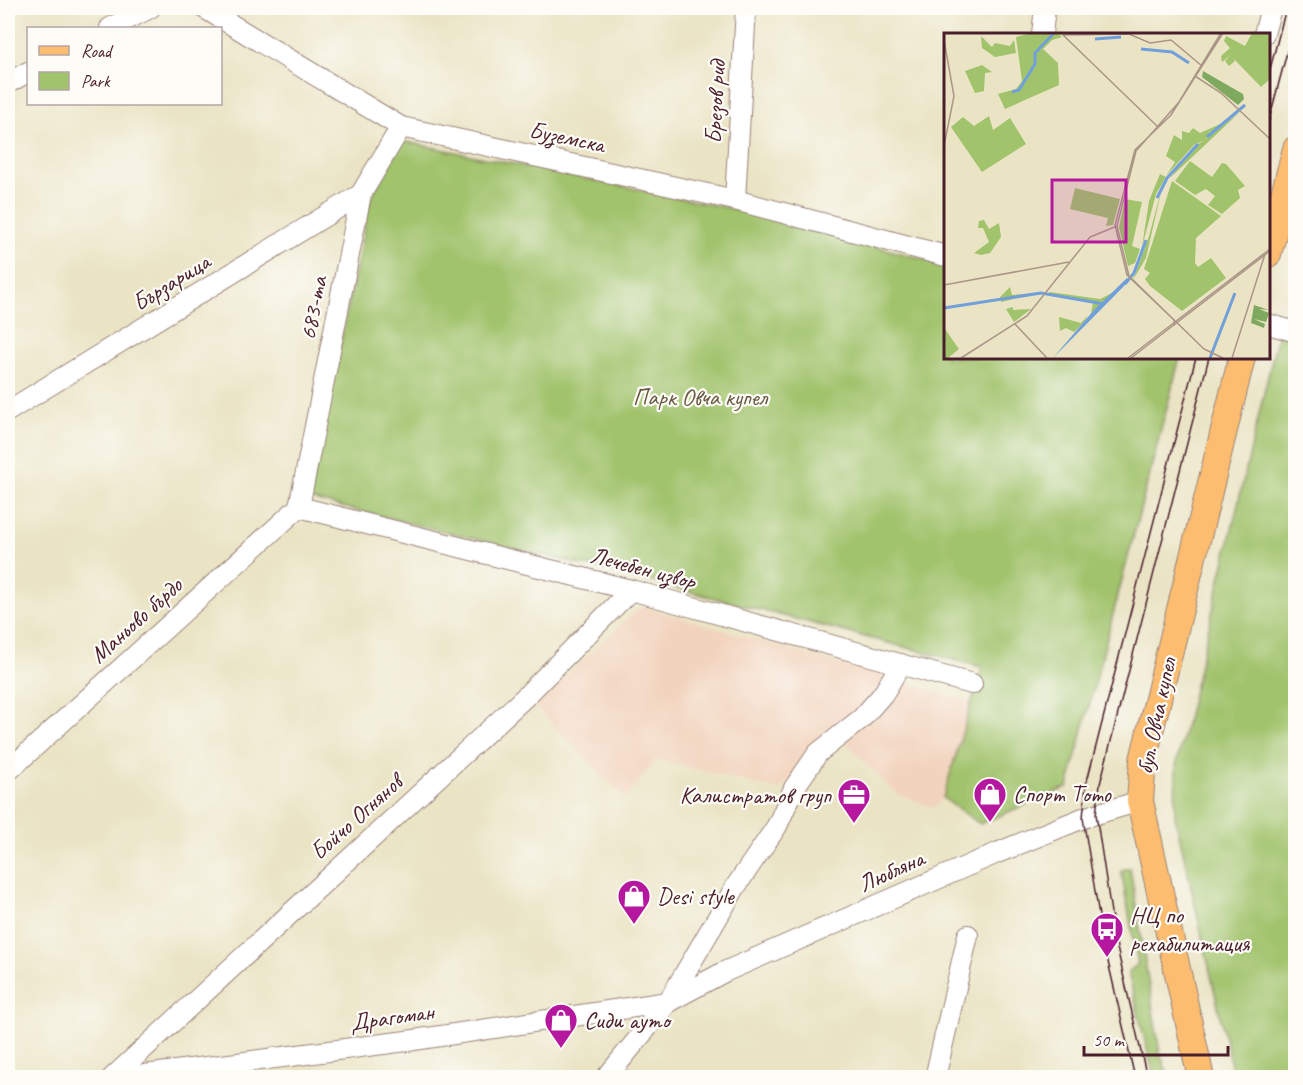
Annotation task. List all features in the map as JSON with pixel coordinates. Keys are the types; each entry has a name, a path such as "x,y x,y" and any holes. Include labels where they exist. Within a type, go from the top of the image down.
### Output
{"main road":[{"path":"1270,250 1296,149"},
{"name":"бул. Овча купел","path":"1201,1077 1140,801 1143,760 1242,358"}],"street":[{"path":"112,27 150,8"},
{"name":"Буземска","path":"204,8 401,127 735,200 944,255"},
{"name":"Брезов рид","path":"735,200 746,8"},
{"path":"1042,33 1045,8"},
{"path":"1264,33 1272,8"},
{"path":"8,83 27,73"},
{"name":"683-та","path":"299,507 362,194 401,127"},
{"name":"Бързарица","path":"8,411 362,194"},
{"path":"1270,324 1296,332"},
{"name":"Лечебен извор","path":"299,507 631,590 972,684"},
{"name":"Маньово бърдо","path":"8,771 299,507"},
{"name":"Бойчо Огнянов","path":"112,1077 524,698 631,590"},
{"name":"Любляна","path":"606,1077 668,1002 736,886 777,826 794,788 818,753 862,718 884,693 901,664"},
{"name":"Любляна","path":"668,1002 724,972 997,853 1083,818 1140,801"},
{"path":"935,1077 969,935"},
{"name":"Драгоман","path":"121,1077 414,1040 668,1002"}],"shaded area":[{"path":"641,606 971,702 943,798 934,808 896,794 842,739 779,790 656,759 626,799 534,705"}],"green space":[{"name":"Парк Овча купел","path":"402,141 738,210 944,264 944,358 1180,358 1068,787 980,824 943,798 982,667 637,578 309,499 370,199"},
{"path":"1278,334 1296,339 1295,1077 1234,1078 1175,816 1176,766"},
{"path":"1130,868 1160,1054 1169,1077 1154,1077 1128,972 1138,964 1121,870"}],"tram line":[{"path":"1270,69 1286,8"},
{"path":"1270,116 1296,18"},
{"path":"1135,1078 1103,940 1083,818 1086,785 1196,358"},
{"path":"1147,1078 1115,939 1096,814 1100,784 1209,358"}],"place":[{"name":"Спорт Тото","path":"990,823"},
{"name":"Калистратов груп","path":"854,824"},
{"name":"Desi style","path":"634,925"},
{"name":"НЦ по рехабилитация","path":"1107,958"},
{"name":"Сиди ауто","path":"561,1049"}]}
